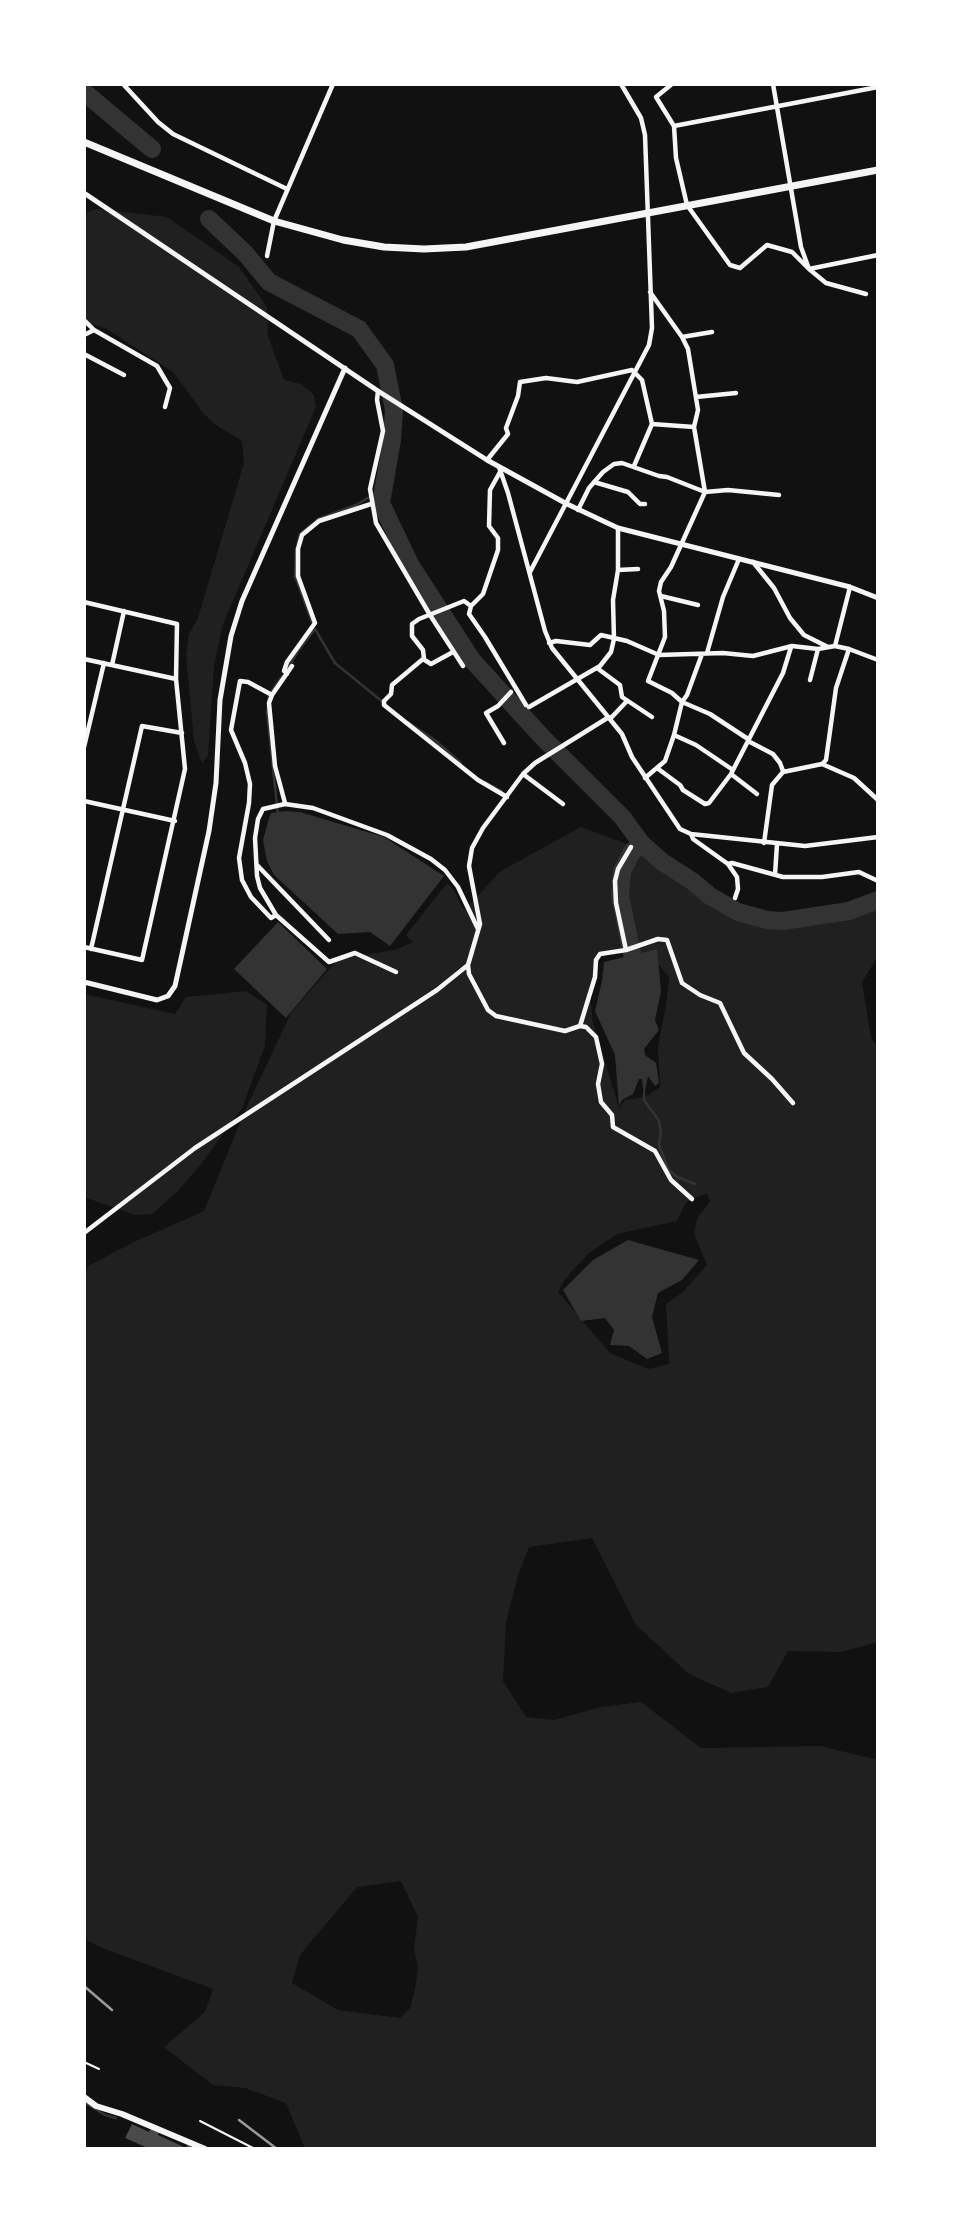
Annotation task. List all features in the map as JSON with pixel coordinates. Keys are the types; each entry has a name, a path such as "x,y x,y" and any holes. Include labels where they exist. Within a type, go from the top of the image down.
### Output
{"main road":[{"path":"84,142 274,221 343,240 384,247 424,249 466,247 878,170"},
{"path":"84,2097 96,2106 205,2149"}],"street":[{"path":"123,84 158,122 173,134 287,189"},
{"path":"267,256 274,221 333,84"},
{"path":"530,573 649,345 652,328 645,135 641,118 621,84"},
{"path":"672,84 656,97 674,126 676,158 687,205 730,265 740,268 767,245 792,252 826,283 866,294"},
{"path":"773,84 801,247 809,269"},
{"path":"674,126 878,87"},
{"path":"84,193 499,469 578,510 618,528 850,587 878,598"},
{"path":"809,269 878,256"},
{"path":"650,292 688,349 698,410 694,427 705,492 671,567 661,582 665,637 648,681 672,693 682,702 710,714 773,754 783,772"},
{"path":"84,320 94,330 157,366 170,388 165,407"},
{"path":"84,335 94,330"},
{"path":"682,337 712,332"},
{"path":"84,354 124,375"},
{"path":"84,982 157,1000 168,996 175,986 209,831 216,783 224,669 231,636 242,601 345,368"},
{"path":"487,460 508,434 506,428 518,396 520,382 546,378 577,382 632,370 642,380 652,424 634,466"},
{"path":"378,391 377,400 383,431 370,489 371,504 383,538 463,666"},
{"path":"696,397 736,393"},
{"path":"652,424 694,427"},
{"path":"578,510 594,482 614,464 634,466 705,492 728,490 779,495"},
{"path":"499,469 549,643 622,734 632,757 680,829 691,834 777,844 823,845 877,838"},
{"path":"499,469 490,490 489,526 498,538 498,550 483,594 471,606 470,618 485,636 527,706 597,667 611,652 614,639 613,600 618,570 618,528"},
{"path":"594,482 628,492 639,504 645,504"},
{"path":"287,674 284,671 287,662 316,623 298,576 298,549 302,535 319,521 371,504"},
{"path":"645,778 665,761 682,702 704,654 739,559"},
{"path":"752,562 774,589 790,618 804,635 832,647"},
{"path":"618,570 638,569"},
{"path":"832,647 850,587"},
{"path":"660,596 698,605"},
{"path":"471,606 464,601 412,624 412,636 423,650 425,659 392,685 391,694 384,701 384,705 478,780 507,796"},
{"path":"84,602 177,624 176,679 186,769 142,960 84,947"},
{"path":"112,665 124,611"},
{"path":"549,643 556,640 590,645 601,635 627,641 659,655 752,656 792,646 849,649 877,658"},
{"path":"657,768 683,790 705,804 709,803 732,772 783,673 792,646"},
{"path":"810,680 818,649"},
{"path":"822,764 827,756 835,688 849,649"},
{"path":"423,659 431,664 453,652"},
{"path":"84,659 176,679"},
{"path":"84,747 104,663"},
{"path":"285,804 275,766 269,703 292,666"},
{"path":"597,667 620,685 622,697 626,701 652,717"},
{"path":"272,695 248,682 240,681 231,730 250,784 239,858 242,880 257,904 271,918 276,915"},
{"path":"504,743 486,713 498,706 511,692"},
{"path":"626,701 609,718 550,753 523,774 483,828 472,848 469,866 480,924 468,965 469,974 488,1010 496,1016 565,1031 580,1026 586,1027 596,1038 600,1049 602,1064 598,1084 601,1102 612,1115 613,1127 655,1152 671,1180 692,1199"},
{"path":"91,949 142,726 182,733"},
{"path":"219,730 231,730"},
{"path":"674,735 696,745 757,794"},
{"path":"764,843 772,785 783,772 822,764 854,779 878,800"},
{"path":"523,774 563,804"},
{"path":"84,801 175,821"},
{"path":"396,972 355,953 329,962 276,915 260,888 256,864 255,838 263,808 285,804 313,808 387,835 431,859 445,870 458,887 479,929"},
{"path":"691,834 693,839 728,864 737,877 738,889 735,898"},
{"path":"775,875 777,844"},
{"path":"626,950 616,903 615,881 618,869 631,847"},
{"path":"256,864 329,940"},
{"path":"728,864 783,877 822,877 859,872 878,881"},
{"path":"580,1026 595,977 596,960 600,954 626,950 658,939 667,940 682,983 700,995 720,1003 744,1053 793,1103"},
{"path":"84,1233 195,1148 438,990 468,965"}],"path":[{"path":"84,2062 99,2069"},
{"path":"200,2121 253,2148"}],"shaded area":[{"path":"97,209 167,217 239,267 267,307 268,336 284,380 301,384 314,395 316,407 223,624 214,665 208,756 202,763 194,741 186,655 189,634 198,618 244,463 242,441 204,414 173,372 107,329 84,322 84,213"},
{"path":"300,812 384,837 444,876 390,946 370,932 338,934 274,875 267,861 263,840 269,818 271,813"},
{"path":"581,827 643,850 701,895 751,921 813,923 878,909 878,956 862,982 871,1038 878,1046 878,1642 841,1652 788,1651 768,1687 731,1693 689,1674 636,1625 592,1538 529,1547 518,1575 506,1622 503,1681 526,1717 554,1720 601,1707 641,1702 701,1748 820,1746 878,1760 878,2149 312,2149 304,2146 286,2103 245,2088 213,2085 164,2047 205,2012 213,1989 84,1939 84,1272 88,1266 134,1242 204,1211 247,1106 291,1013 338,959 395,950 413,942 406,935 447,883 464,910 501,871","holes":["625,949 650,954 669,977 658,1046 660,1087 645,1097 625,1100 619,1108 593,1022 589,987 600,957","707,1193 710,1201 697,1219 694,1234 707,1265 683,1292 666,1304 669,1364 648,1369 610,1353 558,1292 565,1279 589,1253 617,1234 677,1221 686,1202","401,1881 418,1917 414,1949 418,1967 415,1990 410,2008 400,2018 338,2010 292,1983 300,1955 357,1887"]},
{"path":"278,922 327,969 286,1018 234,969"},
{"path":"657,949 661,991 655,1020 659,1030 644,1049 645,1055 656,1063 659,1083 655,1086 648,1076 644,1096 642,1079 639,1079 633,1094 622,1100 619,1106 615,1055 595,1011 604,962"},
{"path":"246,991 267,1005 265,1046 242,1108 202,1163 177,1192 152,1214 135,1215 84,1197 84,994 175,1014 186,997"},
{"path":"628,1240 699,1260 682,1280 658,1293 652,1317 662,1353 647,1359 629,1346 610,1345 614,1330 605,1318 581,1321 563,1290 593,1260"}],"building":[{"path":"132,2124 149,2132 151,2128 159,2132 158,2135 186,2148 187,2145 197,2149 150,2149 125,2138"}],"waterway":[{"path":"84,92 152,149"},
{"path":"209,219 245,253 269,282 359,329 385,365 394,410 392,440 381,503 411,566 472,660 543,738 623,818 641,843 710,896 738,912 767,920 783,921 849,911 878,900"},
{"path":"312,622 295,576 300,534 318,519 381,494"},
{"path":"288,668 315,629 335,663 384,703"},
{"path":"278,815 267,712 269,695 282,676"},
{"path":"408,722 436,741 461,763"},
{"path":"485,782 502,791"},
{"path":"635,967 620,896 622,871 632,852 641,843"},
{"path":"644,1093 644,1100 659,1121 659,1145 668,1169 677,1177 695,1184"},
{"path":"84,2102 105,2115 116,2118"}],"railway":[{"path":"84,1986 112,2010"},
{"path":"239,2120 277,2149"}]}
